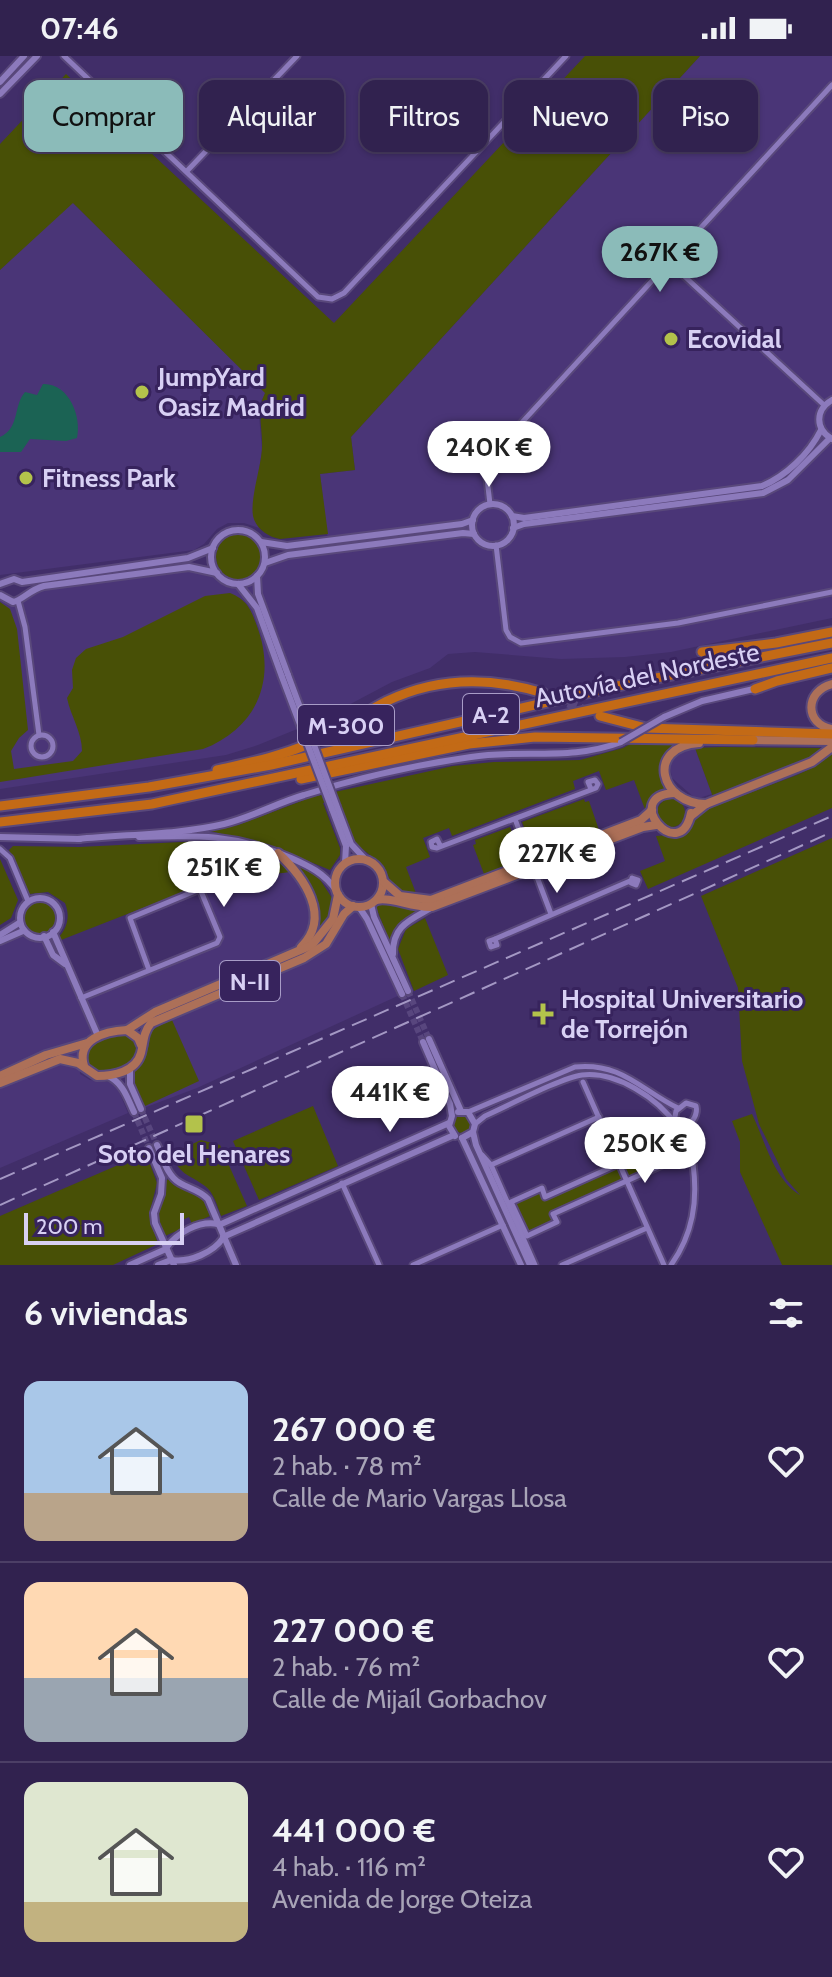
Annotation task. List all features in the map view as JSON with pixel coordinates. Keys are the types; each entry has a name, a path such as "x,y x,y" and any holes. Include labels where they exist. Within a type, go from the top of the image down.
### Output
{"highway":[{"path":"702,652 832,632"},
{"name":"Autovía del Nordeste","path":"0,806 149,787 271,765 601,690 832,643"},
{"name":"Autovía del Nordeste","path":"0,822 152,804 832,658"},
{"path":"755,689 777,681 832,670"},
{"name":"M-300","path":"149,787 303,746 386,702 433,685 480,681 543,693"},
{"path":"600,716 659,729 832,732"},
{"name":"M-300","path":"152,804 206,799 469,744 563,737 753,740"}],"main road":[{"path":"832,684 816,691 810,711 818,724 832,732"},
{"path":"706,804 687,801 675,793 664,776 664,764 670,753 693,743 753,740"},
{"name":"M-300","path":"753,740 832,741"},
{"path":"345,863 365,859 377,866 384,882 400,896 431,900 643,827 656,825 669,832 677,832 706,804 796,770 832,747"},
{"path":"337,892 356,907 388,898 406,906 432,907 641,820 660,797 675,793"},
{"path":"687,801 691,816"},
{"path":"652,810 656,825"},
{"path":"278,853 306,885 315,914 310,937 291,955"},
{"name":"N-II","path":"0,1076 98,1036 115,1030 127,1030 155,1012 312,945 327,929 337,908 336,875 345,863"},
{"path":"374,902 384,882"},
{"name":"N-II","path":"130,1068 137,1060 147,1029 158,1018 318,951 326,944 344,914 356,907"},
{"path":"127,1030 138,1038 141,1045"},
{"path":"84,1067 82,1055 87,1043"},
{"path":"0,1083 60,1059 72,1061 97,1076 108,1076 130,1068"}],"street":[{"path":"0,82 24,56"},
{"path":"0,94 37,56"},
{"path":"64,56 318,297 332,299 344,293 566,56"},
{"path":"187,171 297,56"},
{"path":"490,504 486,470 488,459 832,85"},
{"path":"669,262 824,405"},
{"path":"474,534 473,520 479,509 490,504 503,507 512,516 524,518 762,486 783,475 817,439 821,430 818,417 824,405 832,400"},
{"path":"513,528 524,524 763,493 788,480 831,438 821,430"},
{"path":"285,676 258,594 257,576 265,563 302,553 463,533 474,534 483,543 496,545 507,540 513,528 512,516"},
{"path":"345,863 346,846 334,808 257,608 238,584 222,579 217,573 211,557 213,548 218,539 232,531 245,530 261,542 287,546 462,524 473,520"},
{"path":"261,542 265,563"},
{"path":"496,545 506,630 510,637 521,643 678,623 832,592"},
{"path":"213,548 188,558 22,582 14,579 2,584 2,596 9,601 18,601 25,593 44,586 189,567 217,573"},
{"path":"238,584 257,576"},
{"path":"22,582 25,593"},
{"path":"18,601 25,627 39,735"},
{"path":"78,839 203,828 248,817 302,795 471,757 508,753 578,754 604,749 702,701 755,689"},
{"path":"39,735 48,737 53,744 51,753 44,758 35,756 30,749 32,740 39,735"},
{"path":"440,845 591,789"},
{"path":"334,808 351,844 365,859"},
{"path":"515,819 551,914"},
{"path":"0,837 78,839 204,835 231,838 278,853 323,875 337,892"},
{"path":"0,849 10,858 28,901"},
{"path":"495,939 630,881"},
{"path":"81,998 149,970 219,941 200,889 130,918 149,970"},
{"path":"45,898 56,905 60,922 53,932 32,936 23,931 19,923 20,912 28,901 45,898"},
{"path":"356,907 367,919 405,993 393,957 374,917 374,902"},
{"path":"393,957 394,941 401,926 432,907"},
{"path":"0,938 19,923"},
{"path":"0,938 23,931"},
{"path":"53,932 98,1036"},
{"path":"44,936 53,955 66,965"},
{"path":"454,1135 450,1104 426,1041 465,1112 475,1124"},
{"path":"130,1265 166,1248 178,1235 204,1224 219,1225 334,1175 465,1112 575,1067 619,1073 678,1108"},
{"path":"108,1076 117,1080 137,1111 130,1084 130,1068"},
{"path":"532,1265 480,1154 473,1132 475,1124 485,1116 576,1076 616,1080 653,1101 676,1125 686,1127 692,1122 696,1106 686,1103 678,1108 674,1117 676,1125 693,1166"},
{"path":"583,1082 664,1265"},
{"path":"491,1165 599,1117"},
{"path":"671,1265 688,1235 696,1198 691,1152 692,1122"},
{"path":"462,1138 473,1132"},
{"path":"158,1265 188,1260 216,1248 223,1237 454,1135 462,1138 521,1265"},
{"path":"681,1136 545,1197 542,1188 511,1202 527,1236 557,1222 553,1214 689,1153"},
{"path":"172,1262 155,1223 154,1213 161,1194 162,1178 153,1147 177,1182 203,1194 236,1265"},
{"path":"480,1154 491,1165 532,1265"},
{"path":"342,1183 344,1170"},
{"path":"334,1175 342,1183 379,1265"},
{"path":"413,1265 503,1225"},
{"path":"562,1265 647,1228"}],"shaded area":[{"path":"585,56 700,56 678,80 653,80 653,107 637,125 637,80 562,80"},
{"path":"700,56 832,56 832,618 671,652 625,657 561,659 475,652 448,654 430,668 392,682 324,718 226,755 0,789 0,595 13,602 37,588 189,567 217,573 238,584 257,576 265,563 276,558 329,549 320,474 355,470 351,437 612,152 637,152 637,125 653,107 653,152 758,152 758,80 678,80"},
{"path":"24,119 24,152 150,152 334,323 504,142 504,152 612,152 351,437 355,470 320,474 328,534 280,539 267,534 257,525 252,509 261,456 260,413 265,393 73,203 0,270 0,144"},
{"path":"72,202 266,393 259,415 262,450 253,514 259,528 244,523 228,523 194,550 0,575 0,270"},
{"path":"43,384 52,385 67,395 75,411 77,438 66,441 30,439 21,452 0,452 0,437 11,428 21,398 25,392 37,395"},
{"path":"239,534 255,541 262,557 255,573 239,580 223,573 216,557 223,541"},
{"path":"230,593 244,602 253,615 263,646 265,665 258,700 237,729 203,749 0,782 0,602 10,609 17,629 28,730 11,751 14,769 73,761 82,751 67,698 73,688 72,670 76,658 86,649 123,637 205,596"},
{"path":"634,742 681,742 669,751 662,763 662,776 668,790 654,797 646,812 634,780 606,790 599,771 573,781 575,789 452,836 449,828 423,838 430,857 406,867 417,896 397,889 384,866 356,844 337,799 323,803 340,848 340,855 330,870 274,847 210,831 238,825 312,797 453,766 580,760"},
{"path":"695,748 712,794 696,799 672,778 670,767 671,761 680,752"},
{"path":"695,748 823,748 803,762 713,797"},
{"path":"832,754 832,808 648,889 640,871 665,861 656,836 685,834 700,812 797,775"},
{"path":"584,799 585,802 589,801 599,830 534,854 522,822"},
{"path":"671,799 681,803 685,813 681,823 671,827 661,823 657,813 661,803"},
{"path":"510,827 523,859 484,874 473,845 476,844 475,840"},
{"path":"832,838 832,1265 782,1265 740,1172 740,1142 732,1121 752,1114 777,1170 800,1195 786,1179 759,1124 742,1061 738,988 701,896"},
{"path":"202,841 250,849 273,858 293,871 276,873 239,861 213,857 204,860 201,869 204,884 61,940 59,937 67,921 65,903 48,892 29,894 9,850 13,846 79,847"},
{"path":"208,857 237,860 285,872 295,869 315,914 300,948 155,1012 139,1024 115,1030 79,1048 80,1074 117,1087 128,1113 0,1168 0,941 23,931 38,937 53,932 81,997 219,941 200,889 204,884 200,862"},
{"path":"0,859 18,900 11,918 0,925"},
{"path":"297,866 317,875 332,898 328,920 313,938 318,919 315,900"},
{"path":"40,902 51,907 56,918 51,929 40,934 29,929 24,918 29,907"},
{"path":"382,902 418,911 402,922 390,943 376,907"},
{"path":"359,907 402,994 197,1088 141,1109 130,1084 130,1068 137,1060 147,1029 318,951 348,910"},
{"path":"425,918 448,975 414,991 398,949 406,929"},
{"path":"172,1020 199,1081 145,1106 133,1075 148,1050 152,1032"},
{"path":"122,1034 136,1045 136,1053 131,1060 113,1071 101,1072 90,1068 87,1060 90,1048 107,1037"},
{"path":"313,1106 338,1166 259,1200 233,1141"},
{"path":"458,1115 466,1115 471,1124 469,1131 458,1133 453,1128 453,1120"},
{"path":"201,1140 220,1145 247,1206 221,1216 208,1189 178,1166 171,1154"},
{"path":"677,1140 684,1154 630,1178 623,1164"},
{"path":"146,1153 157,1183 149,1215 158,1244 113,1265 0,1265 0,1216"},
{"path":"618,1166 624,1181 551,1213 554,1222 528,1233 514,1202 540,1191 544,1198"},
{"path":"169,1179 174,1185 203,1199 210,1216 192,1224 189,1217 180,1221 183,1228 165,1236 159,1213 165,1181"}],"tunnel":[{"path":"543,693 590,712"},
{"path":"408,991 429,1039"},
{"path":"402,994 423,1042"},
{"path":"141,1109 157,1145"},
{"path":"134,1112 149,1148"}],"railway":[{"path":"0,1179 832,816"},
{"path":"0,1205 832,832"}],"place":[{"name":"Ecovidal","path":"671,339"},
{"name":"JumpYard Oasiz Madrid","path":"142,392"},
{"name":"Fitness Park","path":"26,478"},
{"name":"Hospital Universitario de Torrejón","path":"543,1014"},
{"name":"Soto del Henares","path":"194,1124"}]}
